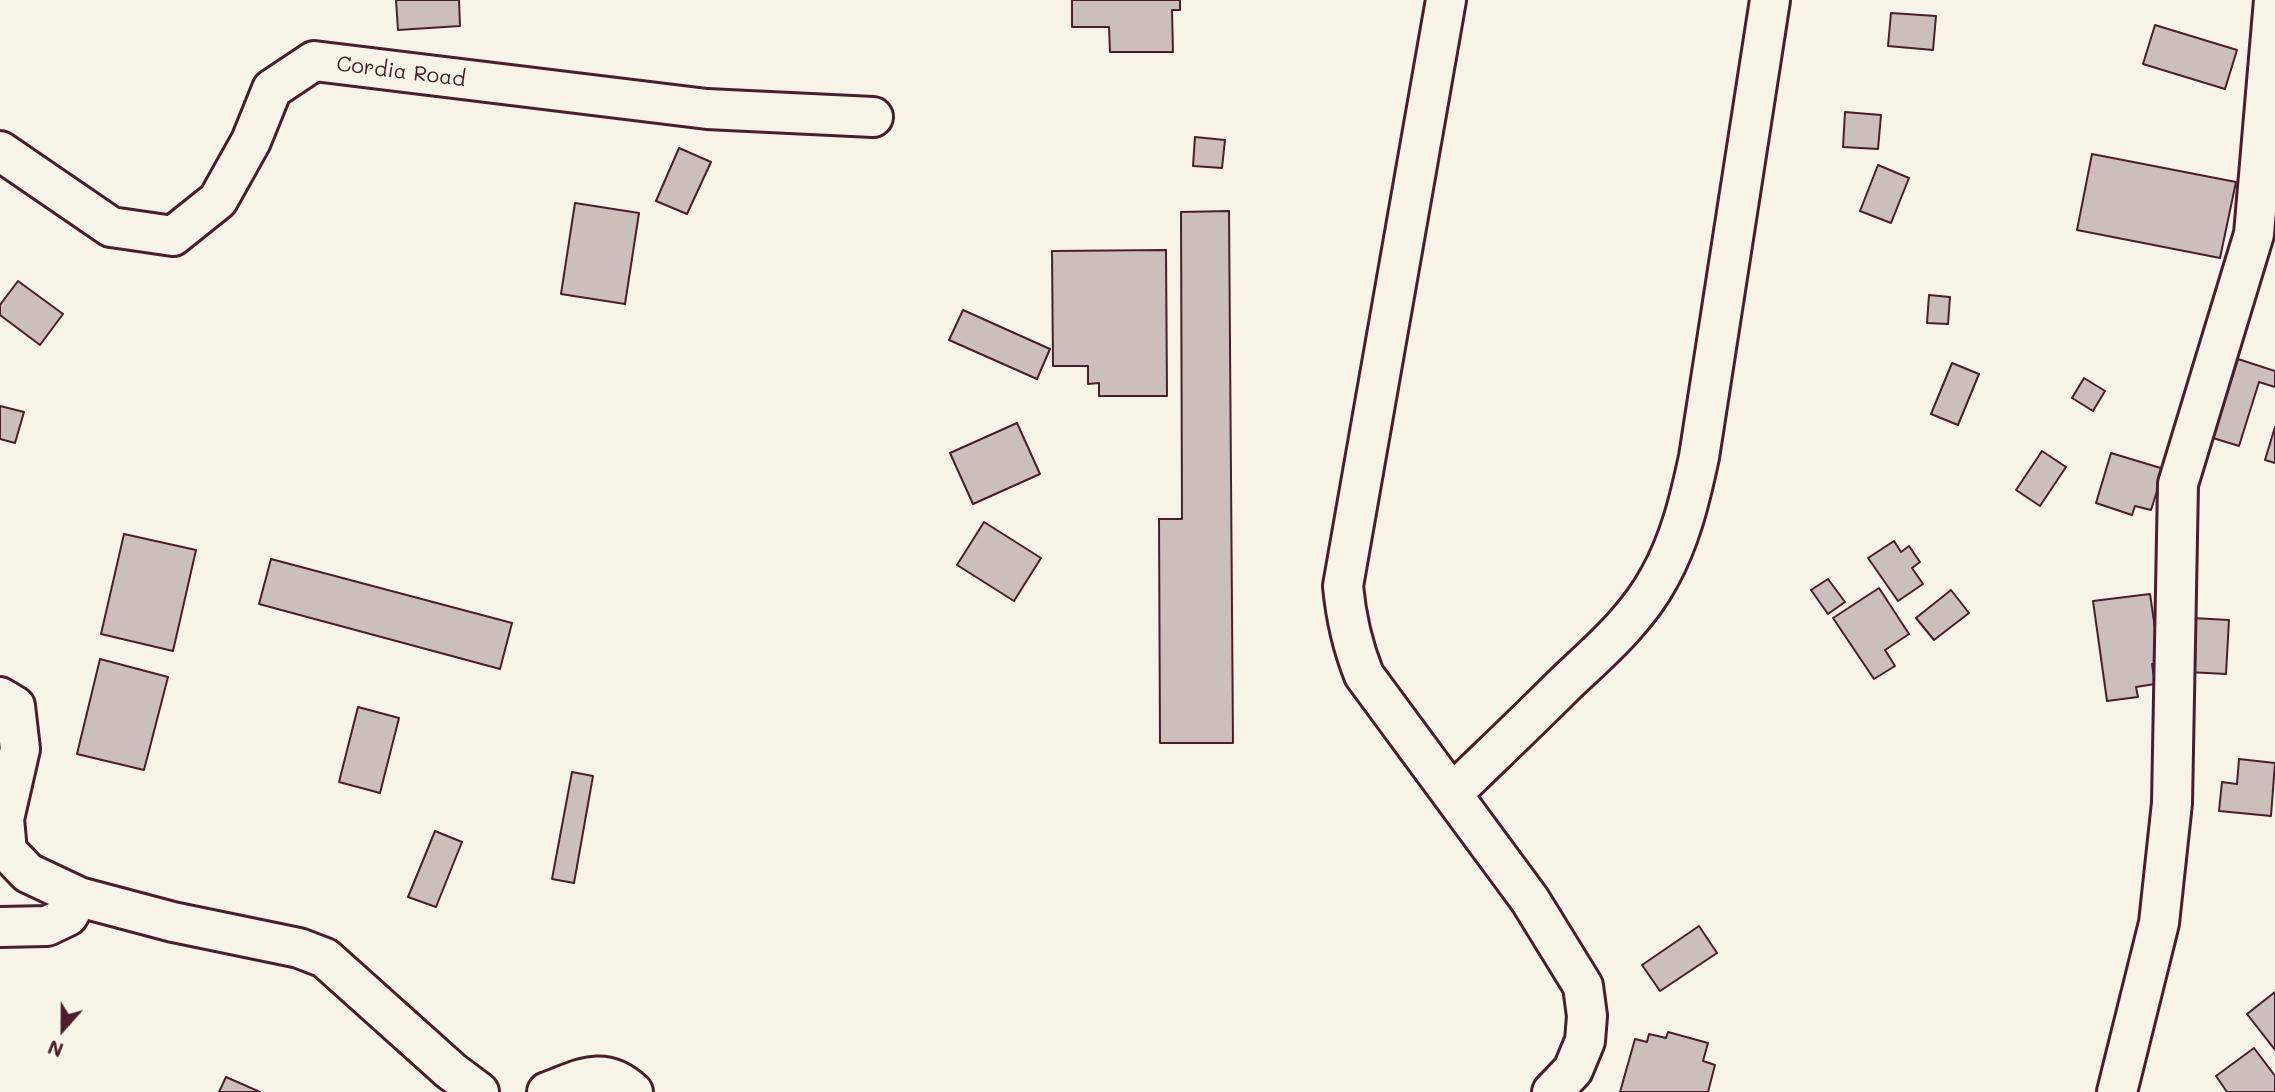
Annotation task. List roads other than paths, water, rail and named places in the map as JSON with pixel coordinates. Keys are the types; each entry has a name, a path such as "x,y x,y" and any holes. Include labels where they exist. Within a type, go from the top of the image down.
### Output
{"street":[{"path":"1446,0 1343,586 1346,619 1354,652 1364,675 1530,900 1583,986 1587,1016 1585,1041 1573,1070 1552,1092"},
{"path":"1452,794 1608,643 1635,613 1659,579 1679,535 1699,457 1770,0"},
{"path":"2117,1092 2159,923 2172,803 2178,484 2254,234 2267,173 2274,0"},
{"name":"Cordia Road","path":"0,152 111,227 173,236 218,200 251,141 272,89 314,61 707,109 873,117"},
{"path":"0,697 15,706 20,749 4,819 7,851 28,873 79,897 173,922 299,948 324,958 451,1071 479,1092"},
{"path":"0,927 47,926 68,916 79,897"},
{"path":"547,1092 593,1075 612,1077 633,1092"}]}
